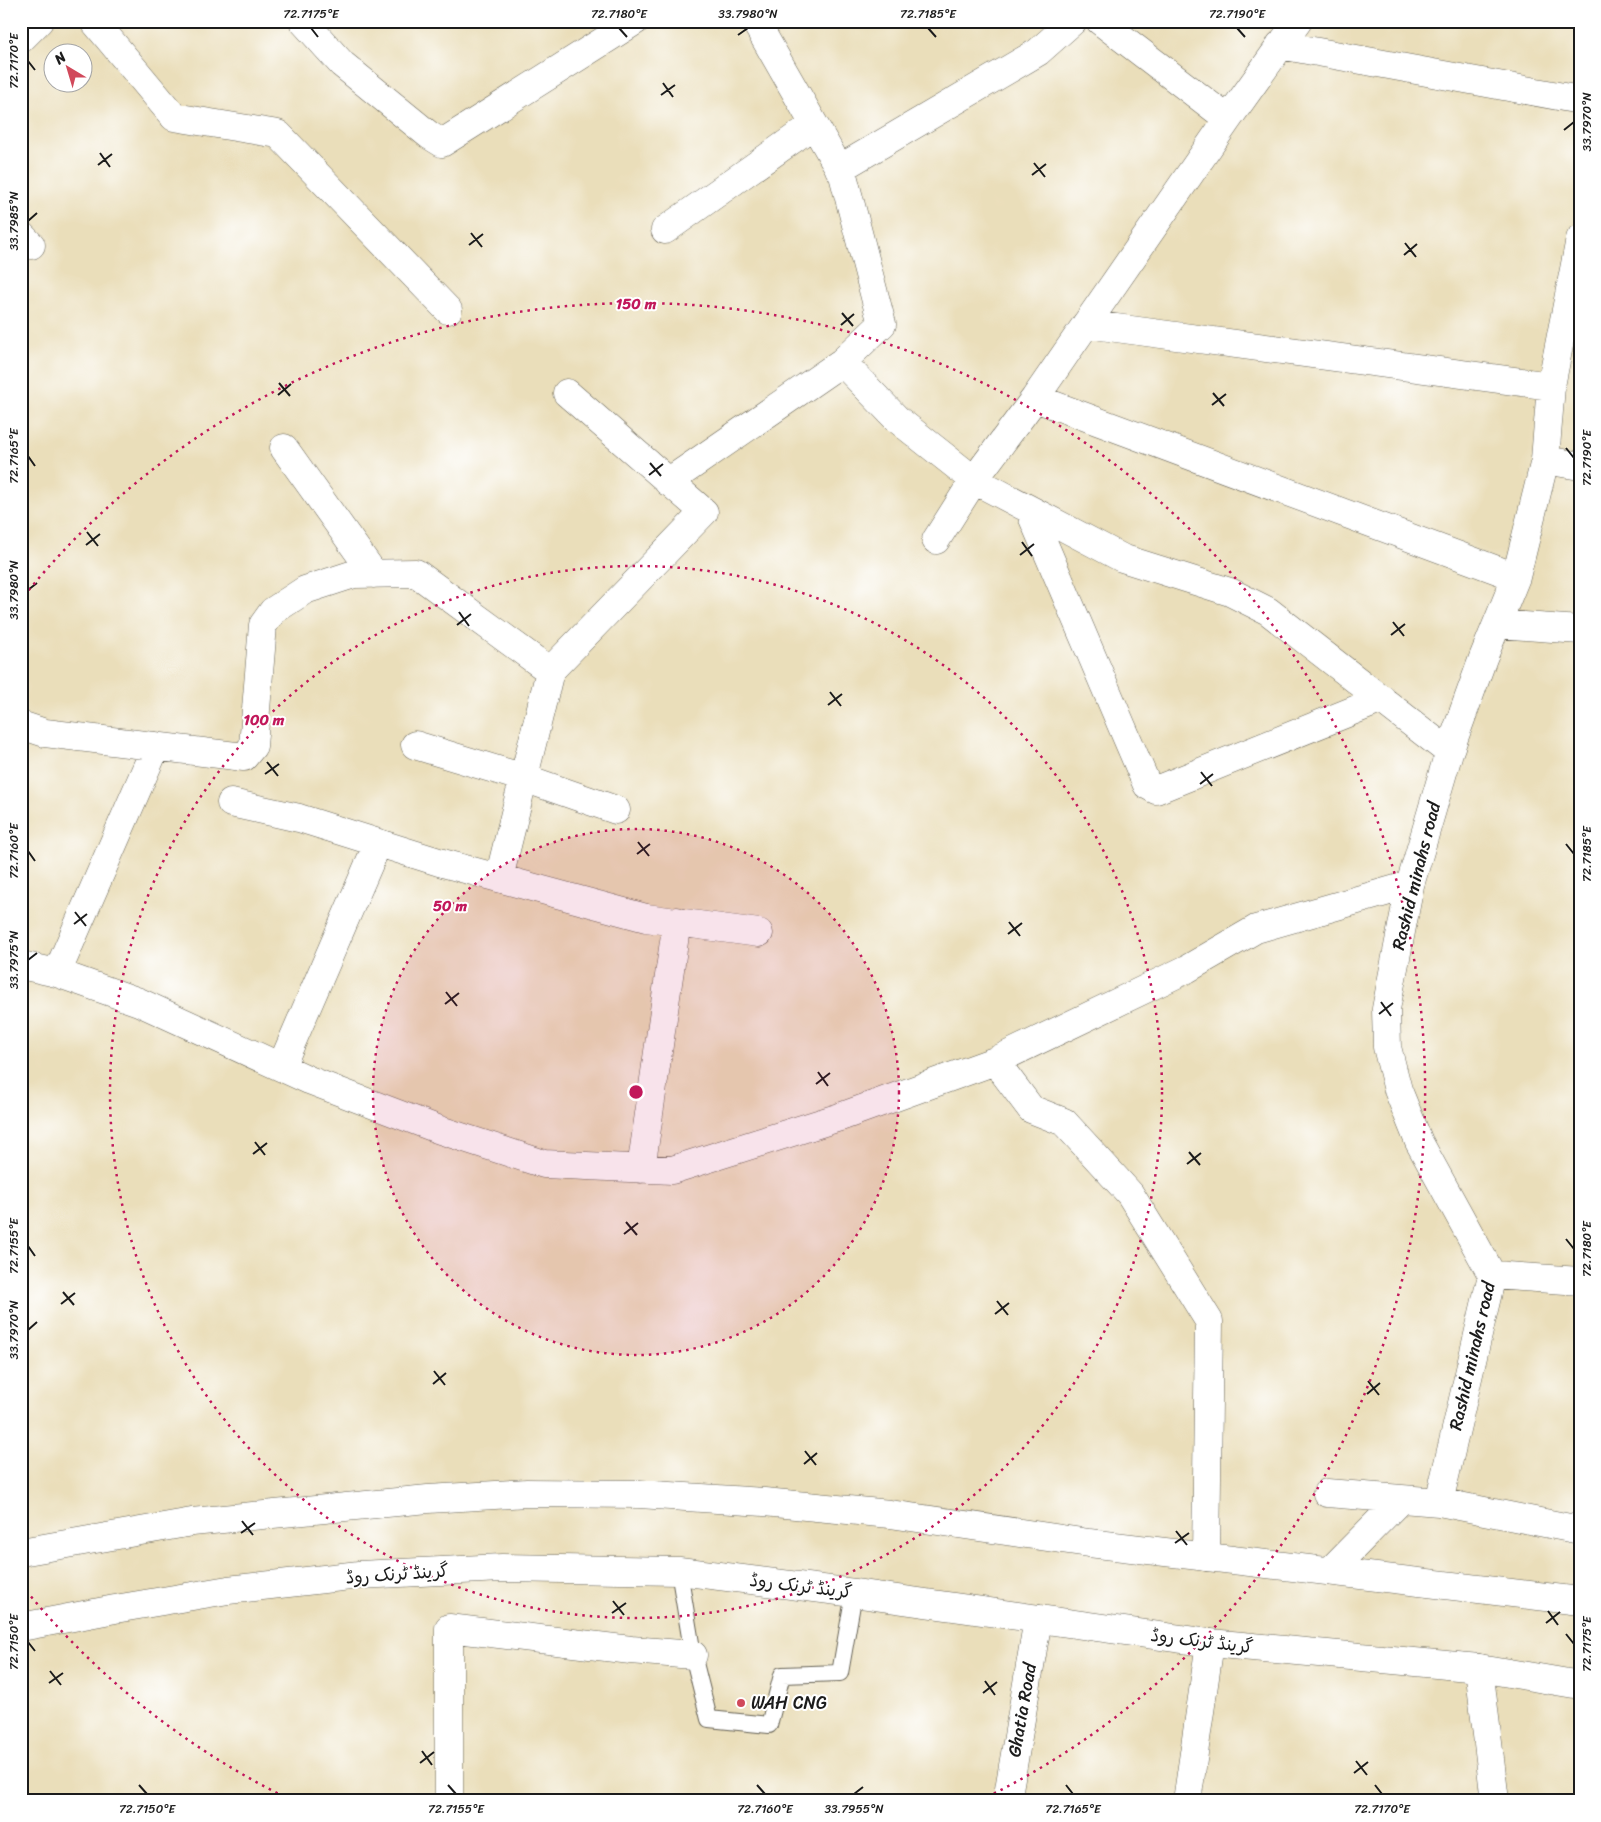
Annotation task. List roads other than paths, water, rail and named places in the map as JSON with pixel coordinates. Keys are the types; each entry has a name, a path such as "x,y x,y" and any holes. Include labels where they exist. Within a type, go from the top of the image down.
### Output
{"main road":[{"path":"94,21 174,117 278,134 448,310"},
{"path":"303,21 342,64 428,135 442,143 635,21"},
{"path":"668,482 842,362 882,324 843,175 755,21"},
{"path":"839,169 1038,52 1073,21"},
{"path":"1100,21 1228,119"},
{"path":"936,540 974,480 1034,398 1298,21"},
{"path":"1280,45 1580,100"},
{"path":"665,230 814,125"},
{"name":"Rashid minahs road","path":"1439,1502 1492,1275 1419,1142 1398,1090 1387,1047 1386,1009 1410,885 1449,752 1516,577 1545,460 1551,386 1579,245"},
{"path":"1086,324 1551,386"},
{"path":"842,362 897,419 974,480 1122,558 1230,592 1268,611 1449,752"},
{"path":"499,878 550,671 704,512 567,393"},
{"path":"1034,398 1516,577"},
{"path":"284,448 374,574"},
{"path":"1545,460 1580,466"},
{"path":"1029,509 1147,785 1156,790 1382,700"},
{"path":"21,725 45,733 244,757 253,746 263,625 273,611 305,590 354,574 416,573 550,671"},
{"path":"1497,624 1580,630"},
{"path":"415,745 524,778 616,810"},
{"path":"57,973 156,746"},
{"path":"231,803 299,818 499,878 646,918 759,933"},
{"path":"281,1067 378,843"},
{"path":"21,965 57,973 140,1002 309,1080 440,1130 544,1164 672,1170 840,1117 996,1061 1187,969 1256,929 1410,885"},
{"path":"641,1169 677,921"},
{"path":"996,1061 1031,1109 1064,1122 1130,1194 1209,1322 1206,1557"},
{"path":"1492,1275 1580,1281"},
{"path":"21,1552 192,1522 428,1499 536,1493 639,1494 764,1502 890,1514 1089,1543 1580,1601"},
{"path":"1327,1493 1439,1502 1580,1530"},
{"path":"1330,1572 1401,1499"},
{"name":"گرینڈ ٹرنک روڈ","path":"21,1627 115,1608 228,1590 359,1575 502,1568 680,1571 854,1593 1210,1643 1479,1668 1580,1684"},
{"name":"Ghatia Road","path":"1007,1801 1038,1619"},
{"path":"449,1801 449,1628 631,1650 693,1655"},
{"path":"1187,1801 1210,1643"},
{"path":"1479,1668 1495,1801"}],"lane":[{"path":"680,1571 693,1655 709,1720 769,1725 782,1675 840,1673 854,1593"}],"place":[{"name":"WAH CNG","path":"741,1703"}]}
